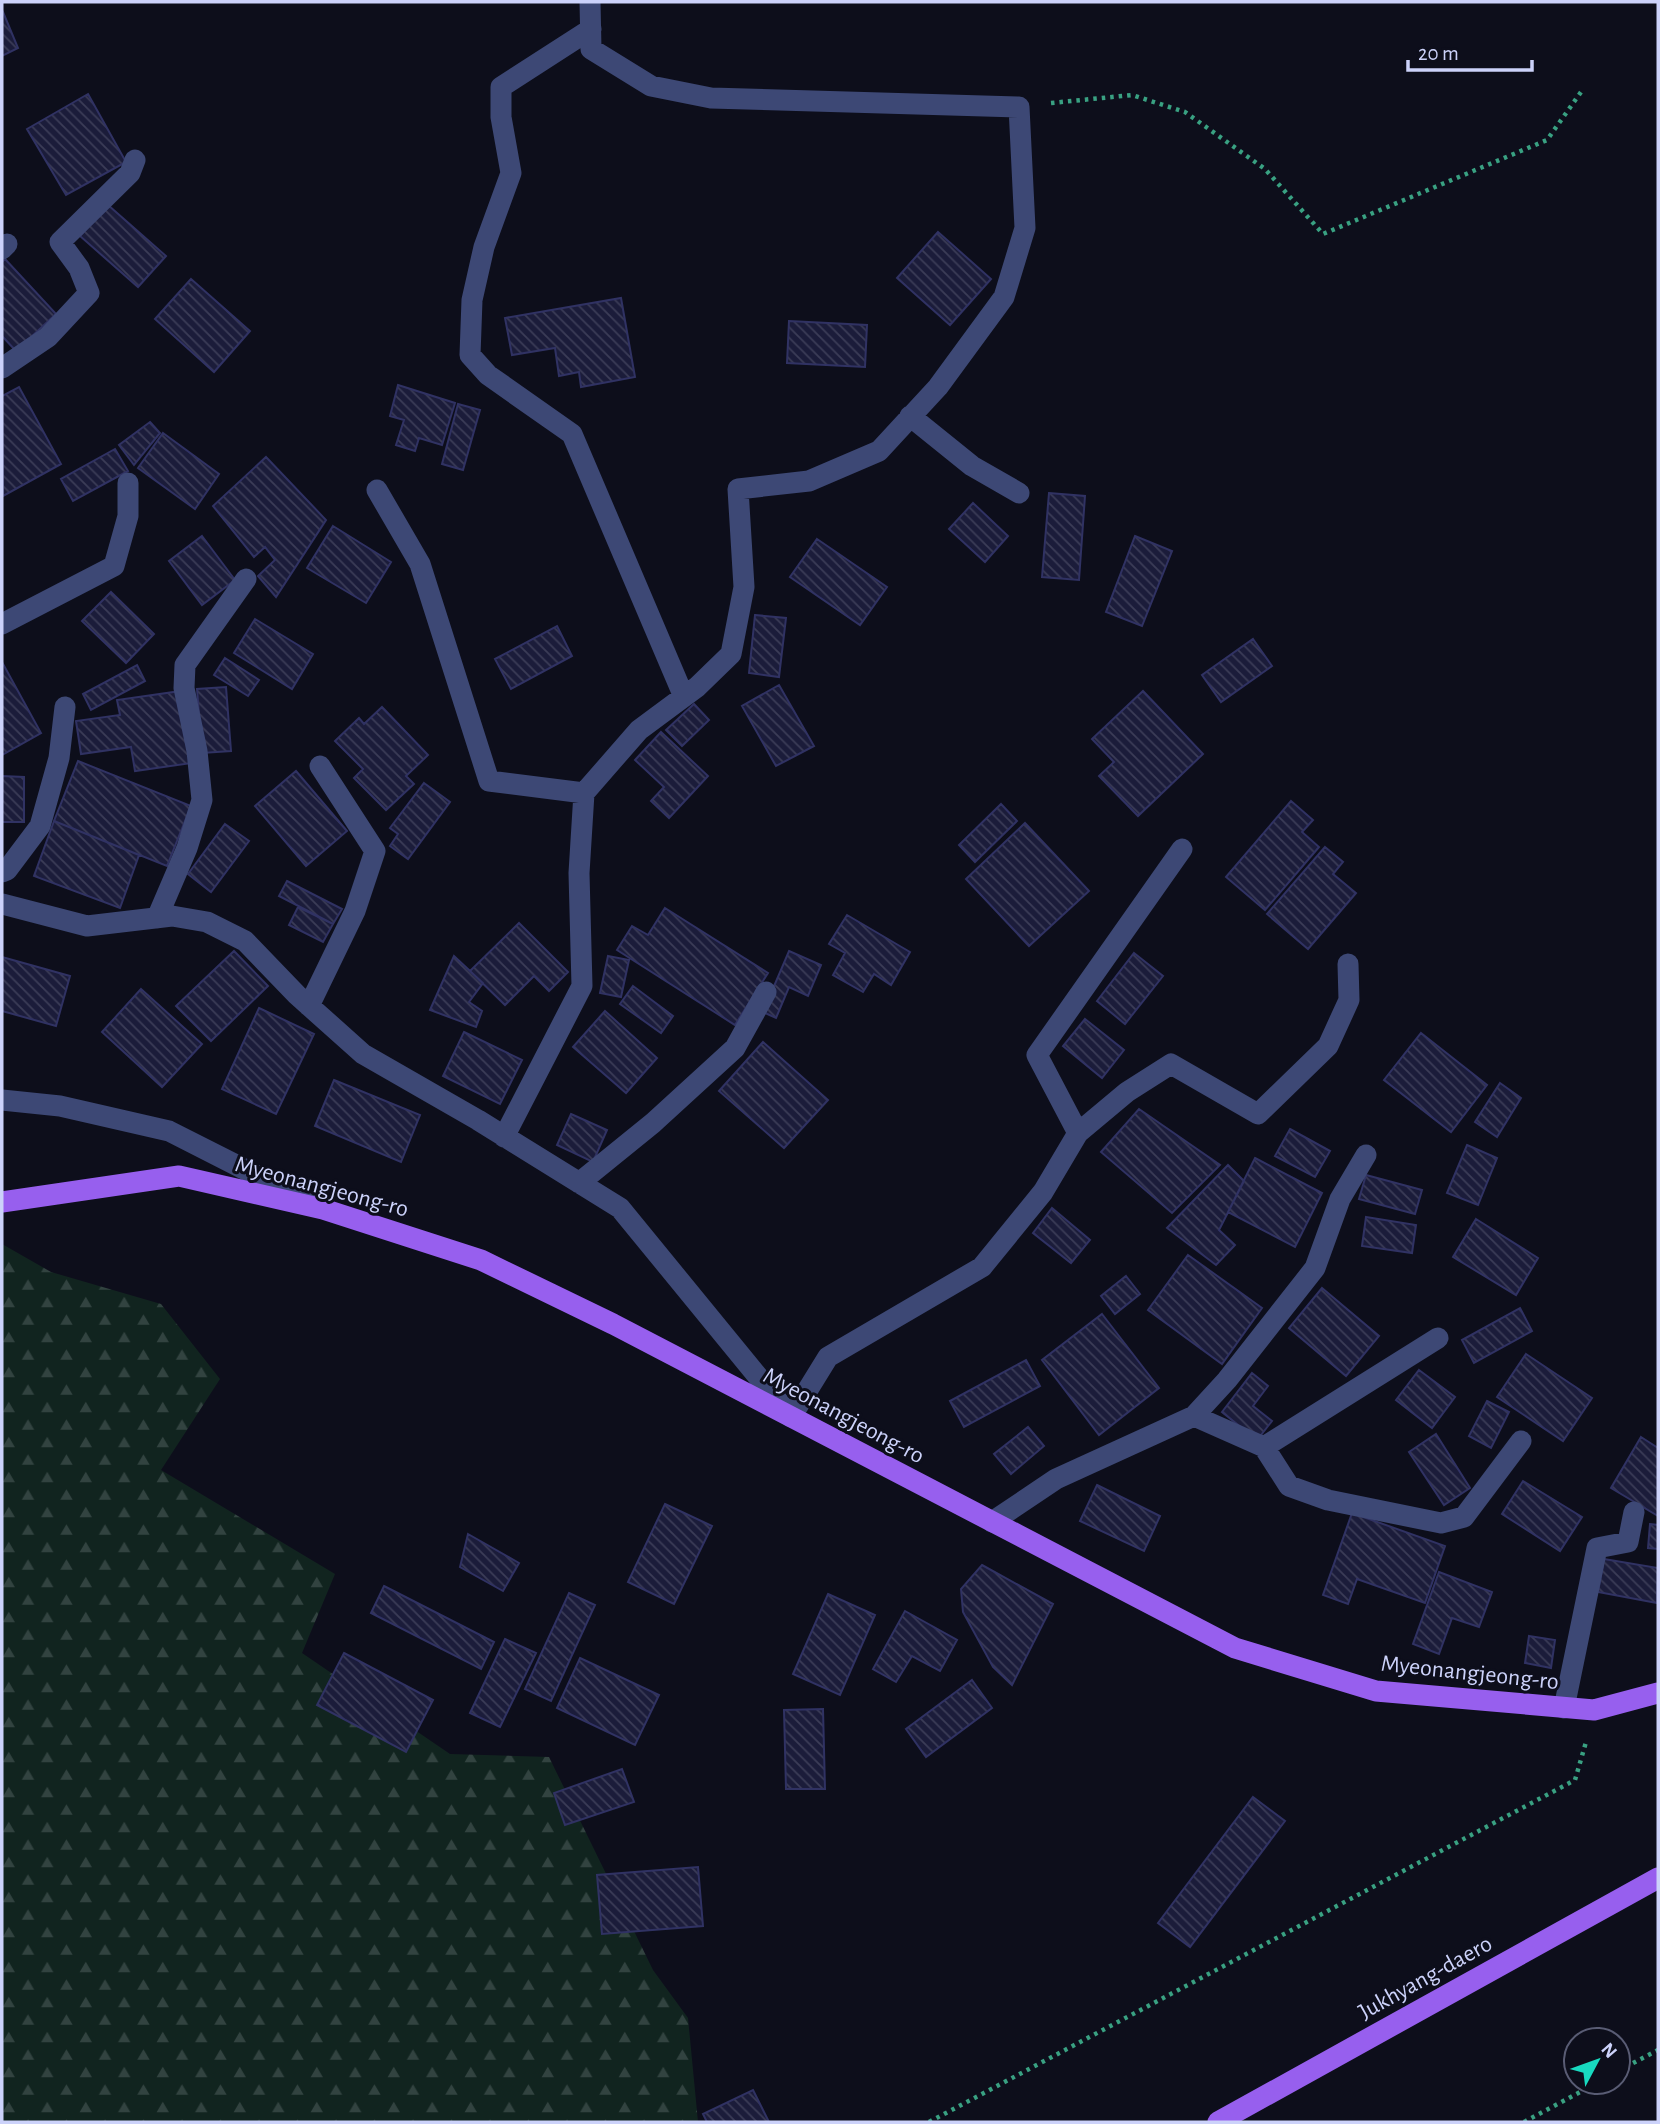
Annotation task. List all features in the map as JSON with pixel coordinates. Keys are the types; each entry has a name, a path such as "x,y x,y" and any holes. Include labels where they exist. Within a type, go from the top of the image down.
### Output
{"main road":[{"name":"Myeonangjeong-ro","path":"2,1202 179,1176 323,1209 481,1260 613,1324 1236,1648 1376,1692 1594,1710 1658,1693"},
{"name":"Jukhyang-daero","path":"1218,2122 1658,1878"}],"street":[{"path":"504,1137 582,986 579,873 584,793 639,730 684,697 731,653 744,587 737,489 809,481 878,451 937,387 1004,297 1025,228 1018,107 711,98 651,86 591,49 590,2"},
{"path":"591,29 501,87 501,117 511,173 495,212 472,300 470,355 488,375 572,433 684,697"},
{"path":"2,368 48,337 89,293 79,268 60,242 130,173 135,160"},
{"path":"910,416 972,466 1019,493"},
{"path":"2,624 114,566 128,516 128,483"},
{"path":"377,490 420,564 489,781 584,793"},
{"path":"156,918 187,848 202,800 197,751 184,688 185,665 246,579"},
{"path":"2,872 8,870 40,826 59,758 65,707"},
{"path":"309,1006 355,911 374,851 320,766"},
{"path":"1078,1133 1037,1055 1182,849"},
{"path":"2,904 87,926 172,916 207,922 245,941 309,1006 363,1054 620,1208 792,1417 828,1357 982,1267 1043,1192 1078,1133 1127,1092 1171,1064 1258,1114 1328,1046 1349,1000 1348,964"},
{"path":"579,1183 653,1123 735,1048 766,992"},
{"path":"2,1100 60,1106 169,1131 323,1209"},
{"path":"992,1521 1056,1479 1194,1416 1227,1380 1315,1268 1340,1199 1366,1155"},
{"path":"1264,1447 1438,1338"},
{"path":"1194,1416 1264,1447 1289,1486 1328,1500 1441,1523 1464,1517 1521,1441"},
{"path":"1564,1708 1597,1548 1628,1542 1634,1512"}],"path":[{"path":"1018,107 1132,95 1185,112 1265,169 1323,234 1547,140 1581,92"},
{"path":"929,2122 1575,1780 1594,1710"},
{"path":"1632,2064 1658,2050"},
{"path":"1524,2122 1573,2096"}],"green space":[{"path":"2,1244 51,1272 161,1304 220,1379 161,1470 335,1574 302,1653 450,1754 549,1757 653,1970 688,2018 698,2122 2,2122"}],"building":[{"path":"2,13 18,48 2,56"},
{"path":"88,94 126,162 66,195 27,129"},
{"path":"108,205 166,256 138,287 80,236"},
{"path":"938,232 991,279 950,325 897,278"},
{"path":"5,259 56,314 16,351 2,336 2,262"},
{"path":"191,279 250,331 214,372 155,319"},
{"path":"621,298 635,377 581,387 579,372 559,376 555,348 512,355 505,318"},
{"path":"789,321 867,325 865,367 787,363"},
{"path":"398,385 455,403 442,445 419,438 415,451 396,445 404,420 390,416"},
{"path":"19,387 61,464 3,496 2,396"},
{"path":"458,404 480,410 463,470 442,464"},
{"path":"150,422 160,433 134,465 119,445"},
{"path":"163,433 219,474 195,509 138,468"},
{"path":"115,449 128,471 73,501 61,479"},
{"path":"266,457 326,520 276,597 258,576 275,560 265,547 254,557 213,506"},
{"path":"1049,493 1085,496 1079,580 1042,577"},
{"path":"973,503 1008,536 985,562 949,529"},
{"path":"333,526 391,562 366,603 307,568"},
{"path":"202,536 235,580 202,605 169,561"},
{"path":"1135,536 1172,551 1142,626 1106,612"},
{"path":"817,539 887,587 860,625 790,577"},
{"path":"111,592 154,634 126,663 82,621"},
{"path":"755,615 786,618 779,677 749,673"},
{"path":"255,619 313,654 292,689 234,653"},
{"path":"557,626 572,656 511,689 495,659"},
{"path":"1253,639 1272,666 1221,702 1202,675"},
{"path":"225,658 259,680 248,696 214,675"},
{"path":"2,662 41,733 2,755"},
{"path":"137,665 145,681 91,710 83,694"},
{"path":"779,685 814,746 776,766 742,706"},
{"path":"226,687 231,751 202,753 197,689"},
{"path":"181,691 192,763 135,771 131,747 81,754 76,721 120,715 117,700"},
{"path":"1143,691 1203,754 1138,816 1099,776 1114,762 1092,739"},
{"path":"694,704 709,720 682,746 666,730"},
{"path":"382,707 428,755 406,776 414,784 386,810 354,778 363,769 335,741 359,718 364,724"},
{"path":"661,732 708,776 669,818 651,801 664,787 635,760"},
{"path":"78,761 191,806 167,866 54,821"},
{"path":"296,771 347,831 306,866 255,806"},
{"path":"2,776 24,777 24,822 2,822"},
{"path":"424,783 450,802 408,859 390,846 398,834 390,828"},
{"path":"1291,801 1313,820 1302,832 1319,847 1265,910 1226,877"},
{"path":"1001,804 1017,821 975,862 959,845"},
{"path":"54,821 139,855 120,908 34,876"},
{"path":"1025,823 1089,891 1029,946 966,879"},
{"path":"225,824 249,841 211,892 188,874"},
{"path":"1325,847 1343,862 1333,874 1356,893 1308,949 1267,914"},
{"path":"287,881 342,909 333,924 279,896"},
{"path":"298,907 333,924 323,942 289,925"},
{"path":"665,908 768,973 735,1025 617,950 632,926 648,935"},
{"path":"847,915 910,952 891,985 874,974 863,992 833,975 845,953 829,944"},
{"path":"519,923 568,972 549,991 534,976 505,1005 470,971"},
{"path":"234,951 268,986 211,1041 176,1006"},
{"path":"789,951 821,965 808,996 789,987 776,1018 763,1012"},
{"path":"1134,953 1163,976 1125,1024 1097,1001"},
{"path":"454,956 483,983 469,1002 482,1011 476,1027 430,1010"},
{"path":"608,956 629,960 621,997 600,993"},
{"path":"2,957 70,976 56,1026 2,1011"},
{"path":"633,986 673,1016 661,1033 620,1004"},
{"path":"141,989 202,1044 162,1087 102,1032"},
{"path":"259,1008 314,1034 276,1114 222,1089"},
{"path":"605,1011 657,1058 626,1093 573,1047"},
{"path":"1085,1019 1124,1050 1102,1078 1063,1046"},
{"path":"464,1032 522,1060 500,1104 443,1076"},
{"path":"1421,1033 1487,1085 1451,1132 1384,1080"},
{"path":"763,1042 828,1100 784,1148 719,1091"},
{"path":"334,1080 420,1115 401,1162 315,1126"},
{"path":"1500,1083 1521,1098 1497,1137 1475,1122"},
{"path":"1139,1109 1220,1165 1172,1213 1101,1152"},
{"path":"571,1114 607,1130 593,1162 557,1145"},
{"path":"1290,1129 1330,1151 1315,1177 1275,1156"},
{"path":"1467,1145 1497,1158 1478,1205 1447,1193"},
{"path":"1255,1158 1322,1193 1295,1247 1228,1212"},
{"path":"1228,1165 1244,1181 1219,1230 1235,1245 1216,1265 1167,1228"},
{"path":"1366,1175 1422,1190 1415,1214 1359,1199"},
{"path":"1052,1208 1090,1240 1071,1263 1033,1233"},
{"path":"1366,1217 1416,1225 1412,1253 1362,1246"},
{"path":"1476,1219 1538,1258 1516,1295 1453,1257"},
{"path":"1188,1255 1262,1308 1222,1364 1148,1310"},
{"path":"1126,1276 1140,1294 1115,1314 1101,1296"},
{"path":"1322,1288 1379,1336 1346,1376 1289,1328"},
{"path":"1520,1308 1532,1331 1474,1363 1462,1340"},
{"path":"1102,1314 1159,1388 1099,1435 1042,1360"},
{"path":"1526,1354 1592,1398 1563,1441 1497,1397"},
{"path":"1026,1360 1040,1386 964,1427 950,1401"},
{"path":"1419,1370 1455,1397 1432,1428 1396,1400"},
{"path":"1252,1373 1268,1386 1253,1406 1272,1421 1257,1440 1222,1412"},
{"path":"1487,1401 1509,1412 1491,1448 1469,1436"},
{"path":"1028,1427 1044,1446 1011,1474 994,1454"},
{"path":"1436,1434 1470,1488 1444,1505 1409,1452"},
{"path":"1641,1437 1658,1448 1658,1516 1611,1488"},
{"path":"1523,1481 1582,1517 1560,1551 1502,1514"},
{"path":"1097,1485 1160,1516 1144,1551 1080,1521"},
{"path":"665,1504 712,1526 674,1604 628,1582"},
{"path":"1352,1513 1445,1546 1425,1603 1357,1579 1348,1604 1323,1595"},
{"path":"1650,1524 1658,1525 1658,1549 1648,1548"},
{"path":"468,1534 519,1563 503,1591 460,1567"},
{"path":"1604,1559 1658,1568 1657,1603 1598,1592"},
{"path":"982,1565 1053,1604 1012,1685 993,1667 963,1612 961,1589"},
{"path":"1439,1572 1492,1592 1479,1627 1452,1618 1439,1654 1413,1644"},
{"path":"384,1586 494,1642 481,1669 371,1613"},
{"path":"569,1593 595,1605 551,1701 525,1689"},
{"path":"828,1594 875,1615 840,1695 793,1674"},
{"path":"905,1611 957,1640 940,1671 912,1656 896,1682 873,1669"},
{"path":"1529,1636 1555,1640 1551,1668 1525,1663"},
{"path":"505,1639 536,1653 500,1727 470,1713"},
{"path":"344,1653 433,1700 406,1752 317,1705"},
{"path":"580,1658 659,1695 635,1745 557,1708"},
{"path":"972,1680 992,1708 926,1757 906,1729"},
{"path":"823,1709 825,1789 786,1789 784,1710"},
{"path":"622,1769 634,1802 565,1825 554,1793"},
{"path":"1253,1797 1285,1821 1190,1947 1158,1923"},
{"path":"698,1867 703,1926 602,1934 597,1875"},
{"path":"753,2090 769,2122 707,2122 703,2114"}]}
